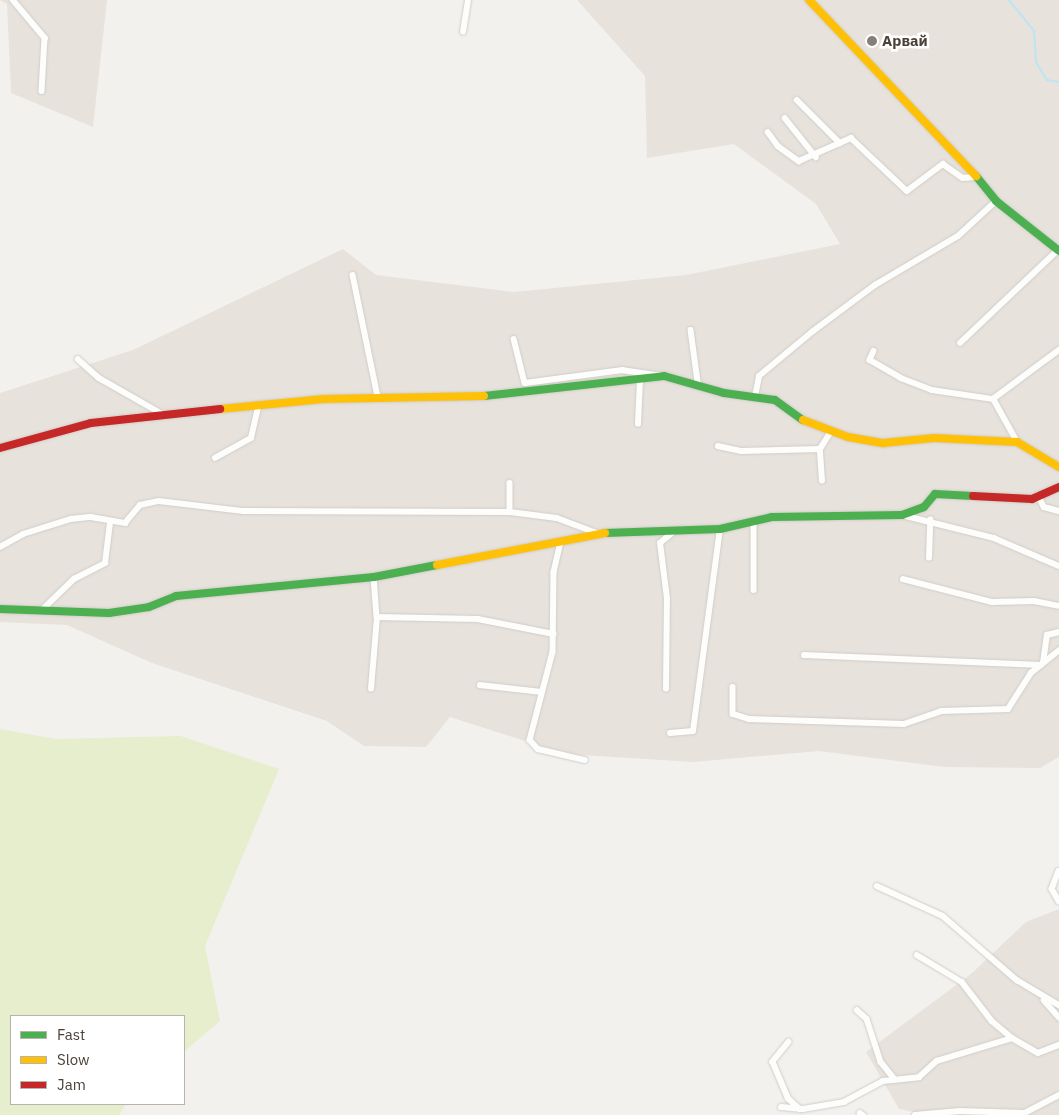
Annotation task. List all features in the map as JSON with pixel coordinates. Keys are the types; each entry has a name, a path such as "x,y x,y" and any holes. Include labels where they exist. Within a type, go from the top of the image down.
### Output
{"street":[{"path":"13,0 45,38 42,91"},
{"path":"463,32 468,0"},
{"path":"809,0 948,142 974,177 996,201 1059,250 960,343"},
{"path":"798,100 840,143"},
{"path":"785,118 816,157"},
{"path":"768,132 794,159 816,157 840,143 852,139 907,191 943,164 963,178 974,177"},
{"path":"755,397 759,376 812,332 875,285 958,236 996,201"},
{"path":"353,275 378,397"},
{"path":"691,330 698,382"},
{"path":"514,339 525,383 622,370 664,376 698,382 724,393 775,400 798,418 832,430 884,443 934,438 1017,442 1059,467"},
{"path":"874,351 870,360 900,378 932,390 993,399 1059,350"},
{"path":"78,359 99,378 166,416"},
{"path":"0,448 90,423 378,397 480,396 546,387 640,380 664,376"},
{"path":"546,387 556,380"},
{"path":"638,424 640,380"},
{"path":"993,399 1017,442"},
{"path":"215,458 251,438 258,408"},
{"path":"822,481 820,449 832,430"},
{"path":"718,446 741,451 820,449"},
{"path":"510,483 510,512"},
{"path":"902,515 924,507 935,494 1038,495 1059,487"},
{"path":"1038,495 1044,508 1059,511"},
{"path":"0,547 23,534 71,520 91,517 110,523 125,523 140,505 159,501 243,511 510,512 558,518 598,533"},
{"path":"0,609 109,613 149,607 176,596 374,577 561,542 598,533 678,528 720,529 754,524 772,517 902,515 930,520 994,538 1059,566"},
{"path":"929,558 930,520"},
{"path":"40,611 74,579 105,563 110,523"},
{"path":"754,524 754,590"},
{"path":"666,689 666,599 661,538 678,528"},
{"path":"670,733 693,732 720,529"},
{"path":"561,542 554,572 554,634 542,692 531,732 532,744 538,750 585,760"},
{"path":"372,690 377,617 374,577"},
{"path":"903,579 992,602 1034,600 1059,606"},
{"path":"377,617 478,619 554,634"},
{"path":"1042,664 1047,635 1059,632"},
{"path":"733,686 733,714 749,719 904,724 941,711 1008,709 1042,664 1059,650"},
{"path":"804,655 1042,664"},
{"path":"480,685 542,692"},
{"path":"1059,871 1052,889 1059,900"},
{"path":"877,886 943,916 1040,996 1059,1017"},
{"path":"917,956 962,982 992,1021 1012,1038 1038,1053 1059,1044"},
{"path":"1040,996 1059,1005"},
{"path":"857,1010 867,1019 882,1062 895,1079"},
{"path":"781,1107 800,1109 844,1102 895,1079 920,1077 938,1061 1012,1038"},
{"path":"789,1042 773,1062 788,1098 800,1109"},
{"path":"915,1115 960,1111 1023,1114 1059,1096"}],"shaded area":[{"path":"0,0 107,0 93,127 11,93 7,4"},
{"path":"577,0 1059,0 1059,757 1040,768 944,767 819,751 693,762 566,754 450,717 426,747 364,746 327,721 152,663 67,625 0,622 0,393 133,350 343,249 376,275 514,292 686,275 840,244 816,204 734,144 647,158 645,76"},
{"path":"1059,909 1059,1115 931,1115 899,1109 866,1052 971,974 1026,922"}],"green space":[{"path":"0,729 56,739 181,736 279,769 205,946 220,1021 185,1051 185,1015 10,1015 10,1105 125,1105 119,1115 0,1115"}],"waterway":[{"path":"1009,0 1034,31 1036,62 1047,80 1059,82"}],"traffic: fast":[{"path":"976,176 996,201 1059,251"},
{"path":"484,396 664,376 724,393 775,400 803,420"},
{"path":"605,533 720,529 772,517 902,515 924,507 935,494 973,496"},
{"path":"0,609 109,613 149,607 176,596 374,577 437,565"}],"traffic: slow":[{"path":"809,0 976,176"},
{"path":"220,409 324,399 484,396"},
{"path":"803,420 848,437 883,443 934,438 1017,442 1059,467"},
{"path":"437,565 605,533"}],"traffic: jam":[{"path":"0,448 91,423 220,409"},
{"path":"973,496 1032,499 1059,487"}],"place":[{"name":"Арвай","path":"872,41"}]}
